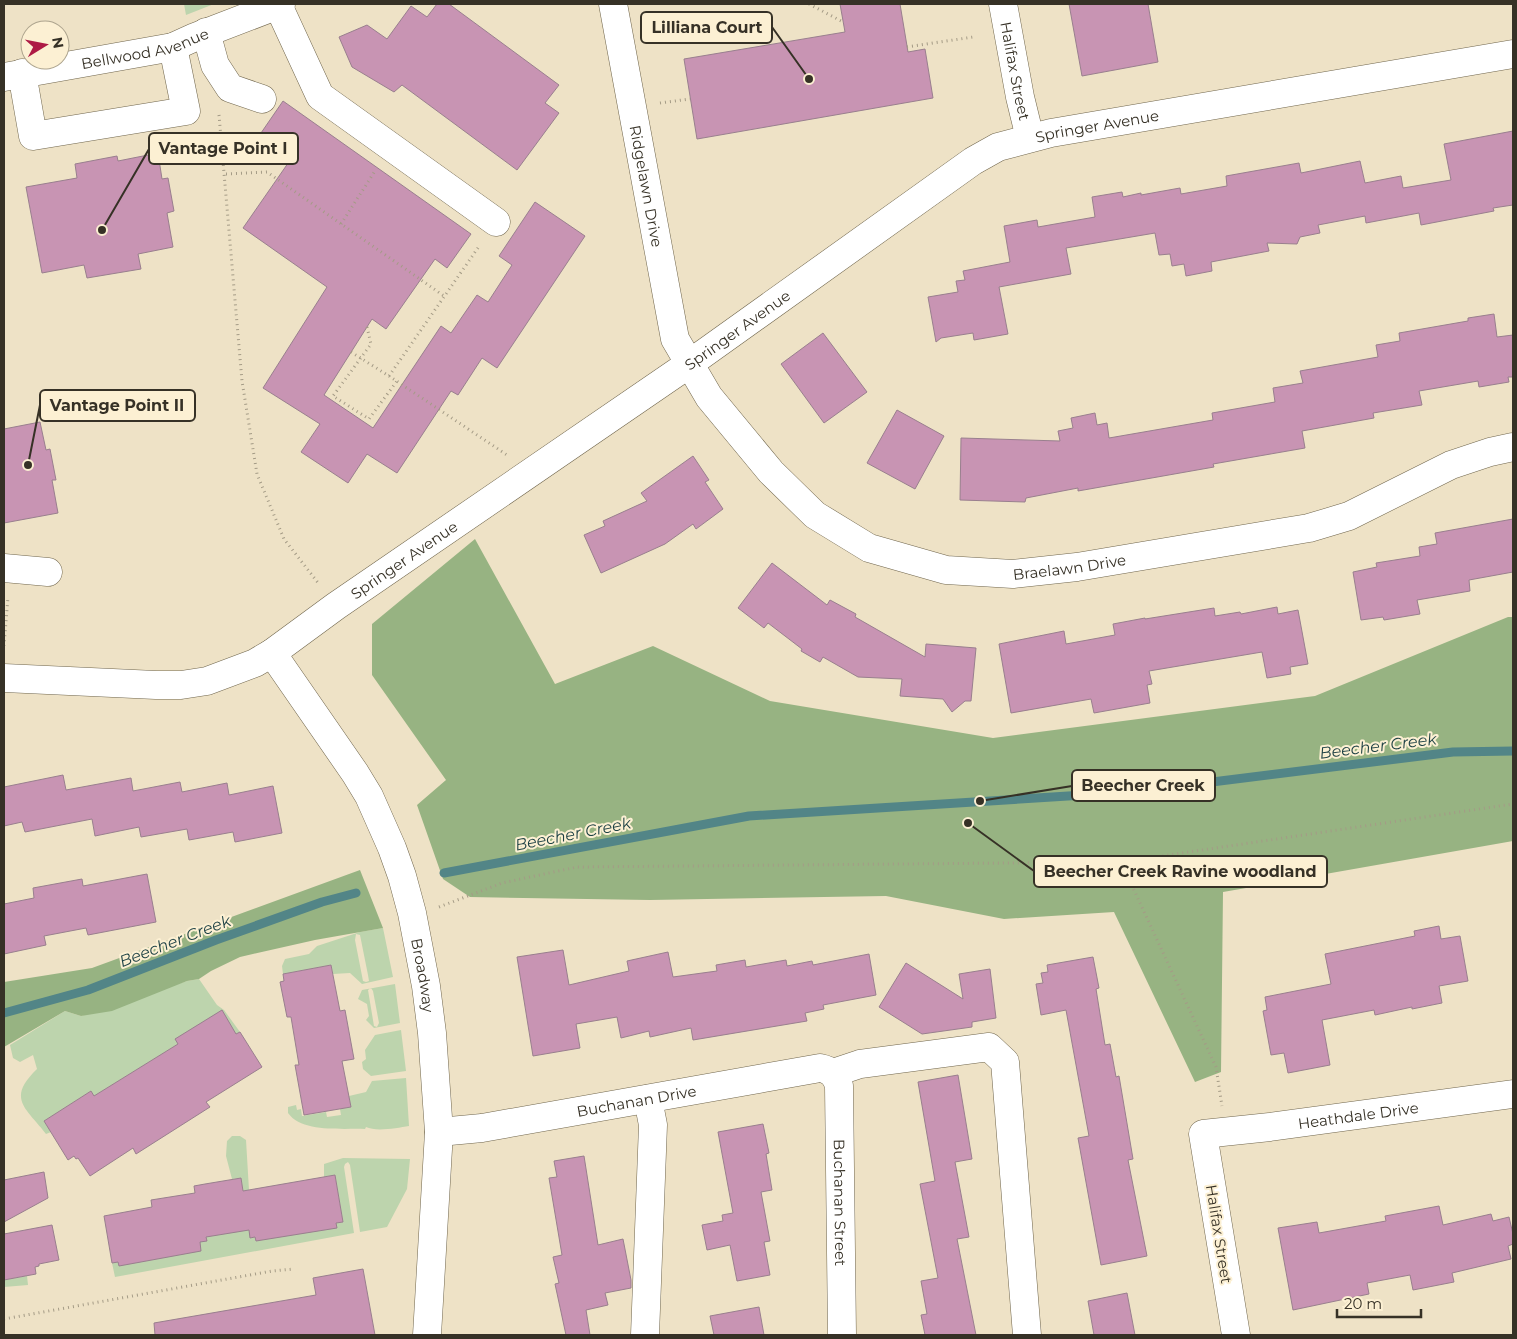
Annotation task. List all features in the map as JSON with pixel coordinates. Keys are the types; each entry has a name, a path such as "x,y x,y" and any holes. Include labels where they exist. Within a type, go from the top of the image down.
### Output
{"street":[{"name":"Bellwood Avenue","path":"13,75 173,47 206,32 280,4"},
{"path":"280,4 320,96 496,222"},
{"name":"Ridgelawn Drive","path":"613,4 672,327 675,339 689,364"},
{"name":"Halifax Street","path":"1003,4 1020,96 1030,138"},
{"path":"206,32 215,65 230,88 262,99"},
{"path":"13,75 33,136 186,111 173,47"},
{"name":"Springer Avenue","path":"4,678 181,685 207,681 242,668 272,653 336,606 689,364 973,161 998,147 1061,131 1513,54"},
{"name":"Braelawn Drive","path":"689,364 709,397 771,472 815,515 870,548 946,570 1013,574 1077,567 1309,528 1349,516 1451,465 1490,452 1513,447"},
{"path":"6,580 48,572"},
{"name":"Broadway","path":"272,653 369,796 392,848 412,912 431,1024 439,1132 427,1335"},
{"path":"833,1073 860,1064 989,1048 1005,1062 1027,1335"},
{"name":"Buchanan Drive","path":"439,1132 482,1128 820,1068 828,1069 833,1073"},
{"name":"Buchanan Street","path":"833,1073 837,1078 839,1086 842,1335"},
{"name":"Heathdale Drive","path":"1214,1132 1513,1094"},
{"path":"644,1335 653,1125 648,1099"},
{"name":"Halifax Street","path":"1214,1132 1236,1335"}],"path":[{"path":"809,4 843,22"},
{"path":"907,47 973,36"},
{"path":"657,104 690,99"},
{"path":"218,112 221,120 226,174 242,381 257,474 284,539 336,606"},
{"path":"341,224 391,147"},
{"path":"226,174 267,172 444,296"},
{"path":"389,376 496,222"},
{"path":"367,327 371,344 333,396 369,419 397,381"},
{"path":"351,352 507,455"},
{"path":"4,646 6,580"},
{"path":"412,912 436,909 502,883 577,867 1121,862 1513,804"},
{"path":"1121,862 1216,1066 1214,1132"},
{"path":"4,1319 272,1271 294,1269"}],"green space":[{"path":"184,4 214,4 186,15"},
{"path":"475,539 555,684 653,646 770,701 993,738 1315,696 1508,617 1513,617 1513,841 1223,892 1221,1072 1195,1082 1114,912 1004,919 886,896 650,900 470,897 443,879 417,805 446,780 372,675 372,624"},
{"path":"360,870 383,928 315,940 240,957 199,979 187,981 112,1011 81,1016 65,1011 4,1047 4,982 92,968"},
{"path":"383,928 393,977 362,984 350,973 333,974 331,965 283,974 282,966 285,959 309,954 317,946 360,932","holes":["356,934 360,935 369,981 366,982 363,981 355,940"]},
{"path":"199,979 217,1005 224,1010 240,1032 178,1044 94,1096 91,1091 44,1121 51,1132 46,1134 22,1103 23,1088 37,1069 33,1055 20,1062 13,1058 10,1045 65,1011 81,1016 187,981"},
{"path":"395,984 400,1023 374,1028 366,1020 369,1016 367,1004 358,999 362,990 370,989 368,990 374,1026 377,1027 379,1023 371,988"},
{"path":"401,1030 406,1071 371,1076 363,1069 362,1062 366,1059 365,1050 375,1035"},
{"path":"406,1078 409,1126 393,1129 313,1127 294,1119 288,1113 288,1107 296,1105 297,1110 301,1109 302,1116 326,1112 327,1117 341,1115 340,1109 351,1107 349,1096 366,1092 372,1081"},
{"path":"232,1136 240,1136 246,1140 249,1190 243,1191 241,1178 232,1179 226,1156 227,1141"},
{"path":"343,1158 410,1159 407,1189 387,1227 360,1232 348,1162 344,1167 354,1233 115,1277 112,1263 161,1248 207,1240 205,1233 248,1226 251,1238 343,1222 335,1175 324,1177 324,1164"},
{"path":"27,1276 28,1285 4,1287 4,1280"}],"building":[{"path":"437,4 449,4 559,85 545,103 559,113 517,170 402,85 394,92 352,67 339,37 367,25 387,39 411,6 427,17"},
{"path":"840,4 900,4 908,52 925,49 933,98 697,139 684,59 845,32"},
{"path":"1069,4 1148,4 1158,62 1082,76"},
{"path":"283,101 471,234 447,268 435,259 386,329 372,319 324,395 373,428 441,326 451,333 477,295 488,302 512,265 499,256 535,202 585,236 497,368 482,358 458,395 451,391 397,473 367,454 348,483 301,452 320,424 263,388 327,287 243,228 293,156 261,133"},
{"path":"1513,131 1513,205 1493,208 1494,211 1421,225 1419,213 1366,223 1365,216 1318,225 1320,233 1300,237 1297,244 1267,243 1269,251 1211,262 1212,271 1186,276 1184,264 1172,266 1170,254 1159,255 1155,233 1066,248 1071,274 999,287 1008,334 974,340 973,333 941,338 936,342 928,297 958,292 956,281 965,280 963,271 1010,262 1004,226 1037,220 1038,227 1095,217 1092,197 1122,192 1123,197 1180,188 1181,194 1227,186 1226,176 1299,163 1301,173 1360,161 1365,183 1401,176 1403,188 1451,180 1444,144"},
{"path":"158,153 162,179 168,178 174,211 167,213 173,247 138,254 141,269 87,278 84,265 42,273 26,187 77,178 75,164 117,156 118,161"},
{"path":"1494,314 1497,337 1513,335 1513,377 1508,377 1509,382 1479,387 1478,381 1419,391 1422,405 1373,413 1374,418 1302,431 1305,448 1213,464 1214,467 1078,491 1078,488 1026,498 1025,502 960,500 961,438 1060,441 1058,431 1073,428 1071,418 1095,413 1097,425 1107,423 1109,438 1213,420 1212,413 1275,402 1273,388 1303,383 1300,371 1378,357 1376,345 1400,341 1399,333 1468,321 1468,318"},
{"path":"823,333 867,392 824,423 781,364"},
{"path":"897,410 944,436 915,489 867,463"},
{"path":"40,422 46,450 50,449 56,480 52,480 58,513 4,523 4,429"},
{"path":"693,456 709,480 705,482 723,509 696,529 693,524 665,544 601,573 584,535 605,526 603,521 647,501 641,493"},
{"path":"1513,519 1513,572 1469,580 1470,591 1417,600 1420,614 1384,620 1383,617 1361,620 1353,572 1377,567 1376,563 1420,556 1419,547 1437,544 1435,533"},
{"path":"772,563 827,605 830,600 856,614 855,617 925,657 926,644 976,648 971,701 965,701 952,712 943,699 900,696 902,679 858,677 823,657 820,662 801,651 802,649 768,623 764,628 738,608"},
{"path":"1277,607 1278,614 1298,610 1308,664 1290,667 1291,674 1267,678 1262,652 1149,671 1152,684 1147,685 1150,703 1094,713 1091,699 1011,713 999,644 1064,631 1066,644 1115,635 1113,624 1145,618 1214,608 1215,616 1240,612 1241,614"},
{"path":"63,775 66,790 131,778 133,791 180,782 182,792 227,783 229,795 273,786 282,833 235,842 233,832 189,840 187,829 141,837 139,827 95,836 92,819 25,832 22,822 4,826 4,787"},
{"path":"147,874 156,922 88,935 86,928 44,936 46,945 4,954 4,904 34,898 33,888 82,879 83,886"},
{"path":"1439,926 1441,939 1460,936 1468,981 1439,986 1442,1003 1375,1015 1374,1010 1322,1020 1330,1065 1288,1073 1284,1053 1271,1055 1263,1011 1267,1010 1265,997 1331,984 1325,954 1415,936 1414,931"},
{"path":"563,950 569,985 629,971 627,961 668,952 673,977 717,971 716,965 745,960 746,967 786,960 787,966 812,961 813,965 869,954 876,995 823,1005 824,1009 805,1013 807,1021 693,1040 691,1028 650,1037 649,1031 621,1038 617,1017 576,1024 580,1048 533,1056 517,957"},
{"path":"1093,957 1099,988 1096,989 1105,1045 1110,1044 1116,1077 1119,1076 1133,1159 1128,1160 1147,1256 1101,1265 1078,1138 1089,1136 1066,1010 1041,1015 1036,984 1043,983 1041,973 1048,972 1047,965"},
{"path":"906,963 963,999 959,974 990,969 996,1018 972,1022 972,1027 922,1034 879,1007"},
{"path":"331,965 340,1011 345,1010 354,1059 342,1061 351,1107 304,1115 295,1065 299,1065 291,1017 287,1017 280,982 284,981 283,974"},
{"path":"222,1010 236,1034 240,1032 262,1067 206,1102 210,1107 136,1154 133,1148 90,1176 78,1158 76,1159 74,1156 68,1160 44,1121 91,1091 94,1096 178,1044 175,1039"},
{"path":"958,1075 972,1159 955,1162 969,1237 957,1239 976,1335 925,1335 921,1315 927,1314 921,1281 938,1278 920,1184 935,1181 918,1082"},
{"path":"763,1124 769,1153 766,1154 772,1190 761,1192 770,1241 764,1242 770,1275 737,1281 730,1245 707,1250 702,1225 723,1221 722,1215 733,1213 718,1132"},
{"path":"584,1156 598,1245 623,1239 631,1288 605,1293 608,1305 586,1310 590,1335 566,1335 555,1284 559,1283 553,1257 562,1255 549,1178 557,1177 554,1161"},
{"path":"44,1172 48,1198 4,1222 4,1180"},
{"path":"335,1175 343,1222 336,1223 337,1228 256,1241 255,1237 250,1238 249,1230 206,1237 207,1241 200,1242 201,1251 119,1266 118,1262 112,1263 104,1216 152,1207 151,1200 195,1193 194,1186 205,1184 241,1178 243,1191"},
{"path":"1439,1206 1443,1225 1491,1214 1493,1221 1509,1217 1513,1234 1513,1244 1508,1246 1511,1259 1452,1273 1454,1282 1413,1290 1410,1275 1367,1283 1369,1294 1293,1310 1278,1228 1317,1222 1319,1233 1386,1221 1385,1216"},
{"path":"52,1225 59,1260 39,1264 39,1266 35,1267 36,1274 4,1280 4,1234"},
{"path":"363,1269 375,1335 155,1335 154,1323 316,1295 313,1278"},
{"path":"1127,1293 1135,1335 1094,1335 1088,1301"},
{"path":"759,1307 764,1335 714,1335 710,1316"}],"waterway":[{"name":"Beecher Creek","path":"444,873 749,816 1132,792 1453,752 1513,751"},
{"name":"Beecher Creek","path":"4,1013 88,990 216,940 322,902 356,893"}],"place":[{"name":"Lilliana Court","path":"809,79"},
{"name":"Vantage Point I","path":"102,230"},
{"name":"Vantage Point II","path":"28,465"},
{"name":"Beecher Creek","path":"980,801"},
{"name":"Beecher Creek Ravine woodland","path":"968,823"}]}
